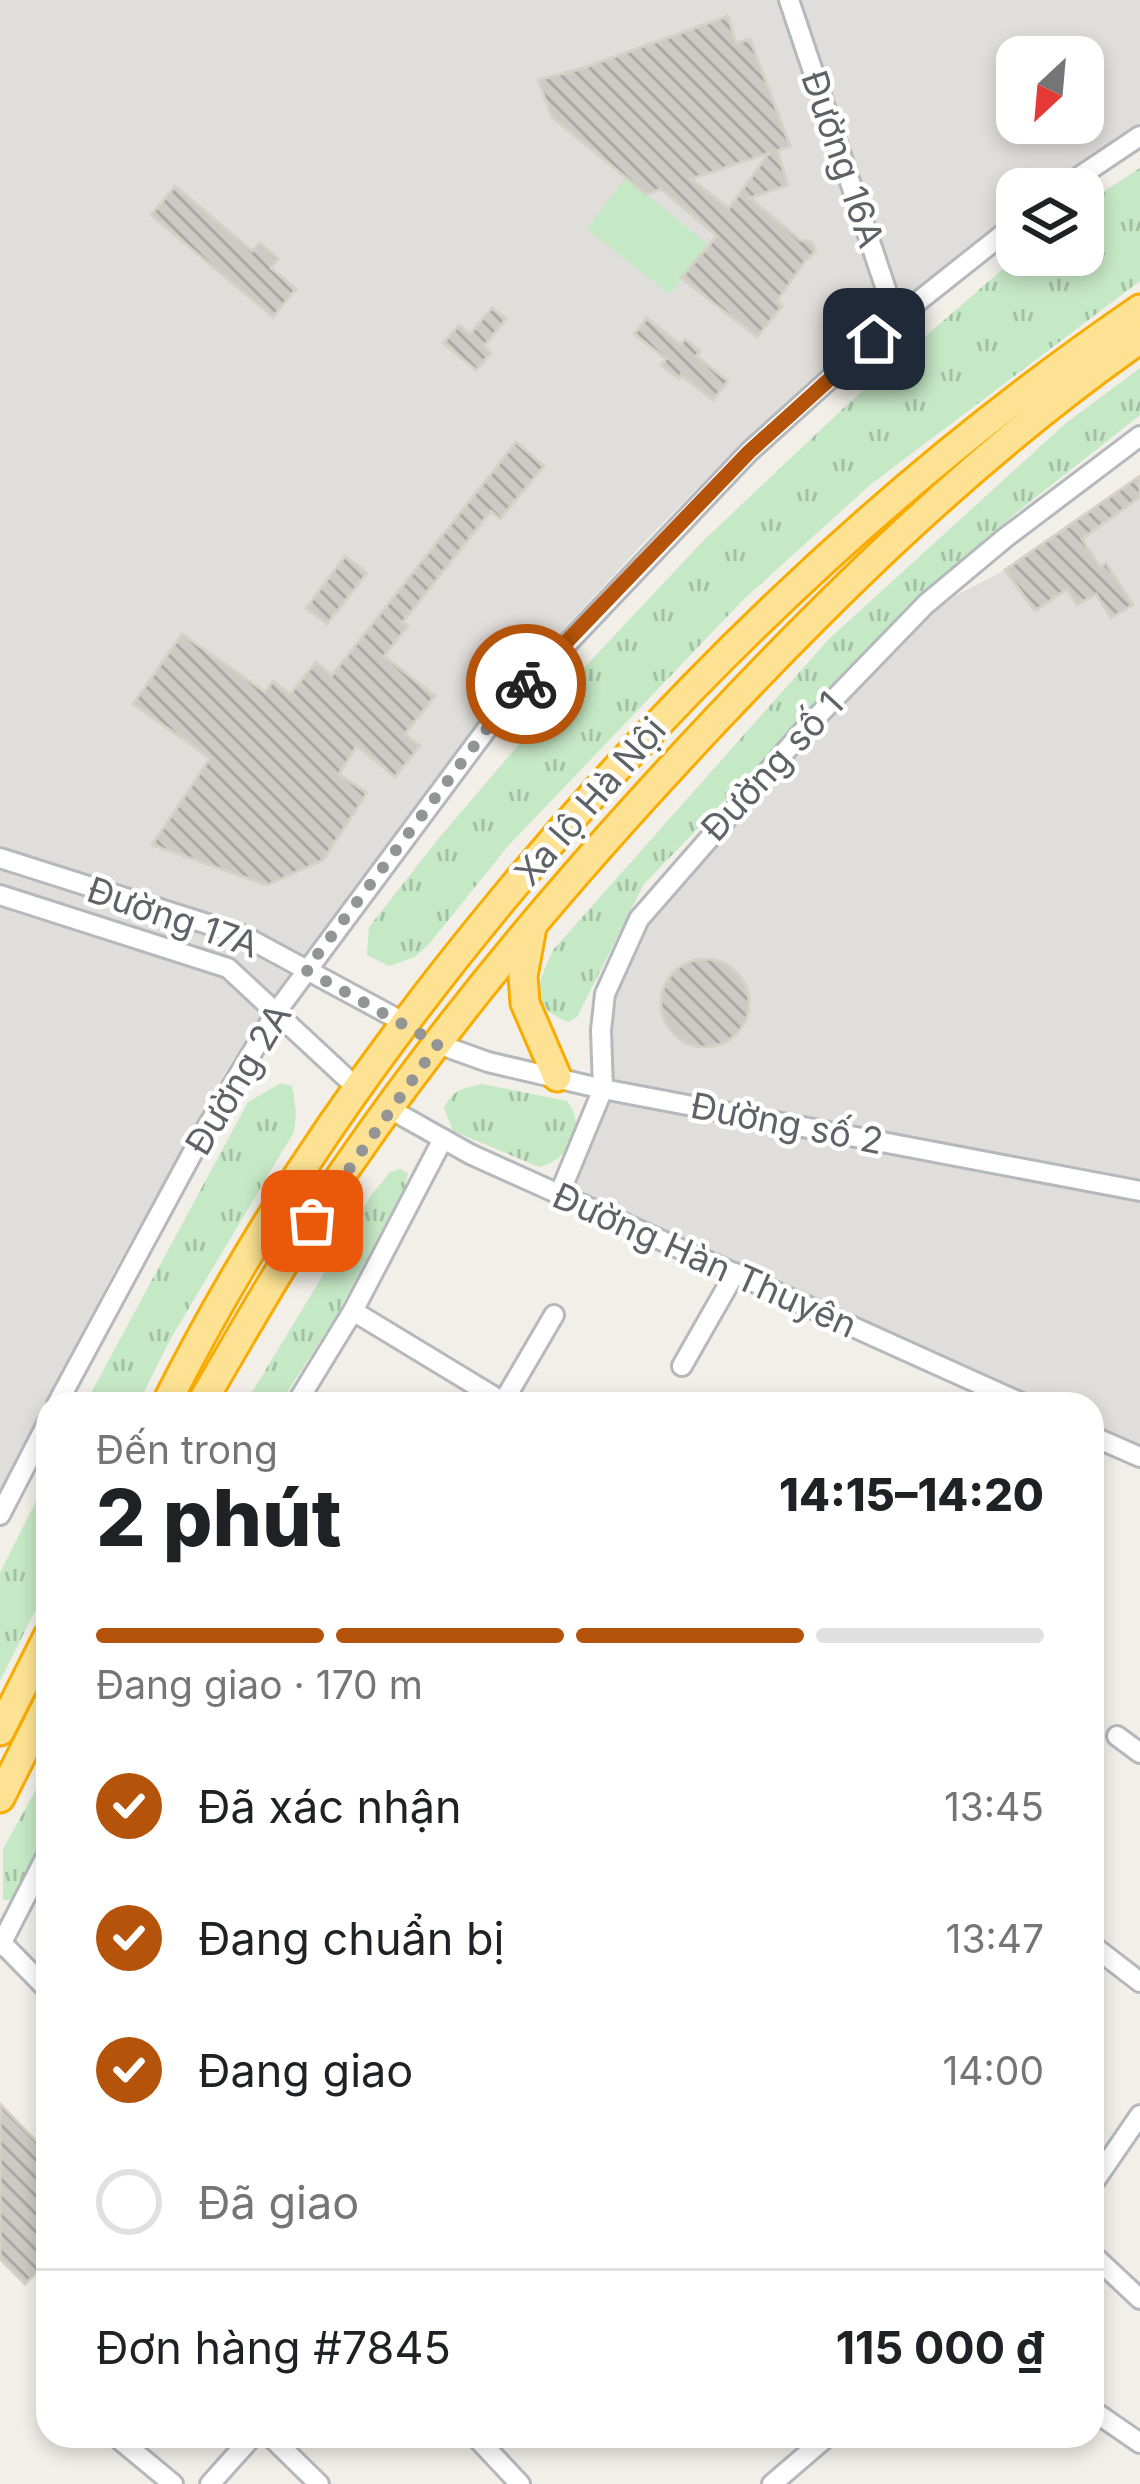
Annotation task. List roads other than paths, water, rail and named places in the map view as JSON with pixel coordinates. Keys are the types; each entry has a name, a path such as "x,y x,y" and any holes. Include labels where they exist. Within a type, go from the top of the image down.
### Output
{"highway":[{"name":"Xa lộ Hà Nội","path":"172,1392 198,1340 357,1088 596,788 874,513 1140,309"},
{"name":"Xa lộ Hà Nội","path":"208,1392 349,1164 438,1044 626,816 806,624 973,471 1140,339"},
{"path":"532,926 523,976 525,1003 557,1077"},
{"path":"405,1023 438,1044"},
{"path":"357,1088 389,1109"},
{"path":"0,1731 36,1660"},
{"path":"0,1798 36,1727"}],"street":[{"name":"Đường 16A","path":"789,0 896,319"},
{"path":"1092,168 1140,136"},
{"name":"Đường 2A","path":"63,1392 200,1139 277,1012 505,706 749,452 896,319 996,240"},
{"name":"Đường số 1","path":"559,1195 604,1088 601,1030 605,994 638,919 692,853 926,604 1140,436"},
{"name":"Đường 17A","path":"0,858 242,935 405,1023"},
{"name":"Đường 17A","path":"0,895 228,968 357,1088"},
{"name":"Đường số 2","path":"438,1044 488,1062 604,1088 1140,1191"},
{"name":"Đường Hàn Thuyên","path":"389,1109 559,1195 997,1392"},
{"path":"305,1392 442,1139"},
{"path":"682,1366 735,1274"},
{"path":"353,1311 484,1392"},
{"path":"508,1392 554,1315"},
{"path":"1104,1441 1140,1457"},
{"path":"0,1516 36,1445"},
{"path":"1117,1736 1140,1753"},
{"path":"36,1876 1,1943 36,1978"},
{"path":"1104,1954 1140,1982"},
{"path":"1104,2168 1140,2116"},
{"path":"1104,2266 1140,2300"},
{"path":"1104,2418 1140,2443"},
{"path":"130,2448 173,2484"},
{"path":"211,2484 240,2448"},
{"path":"282,2448 319,2484"},
{"path":"487,2448 520,2484"},
{"path":"772,2484 814,2448"}]}
